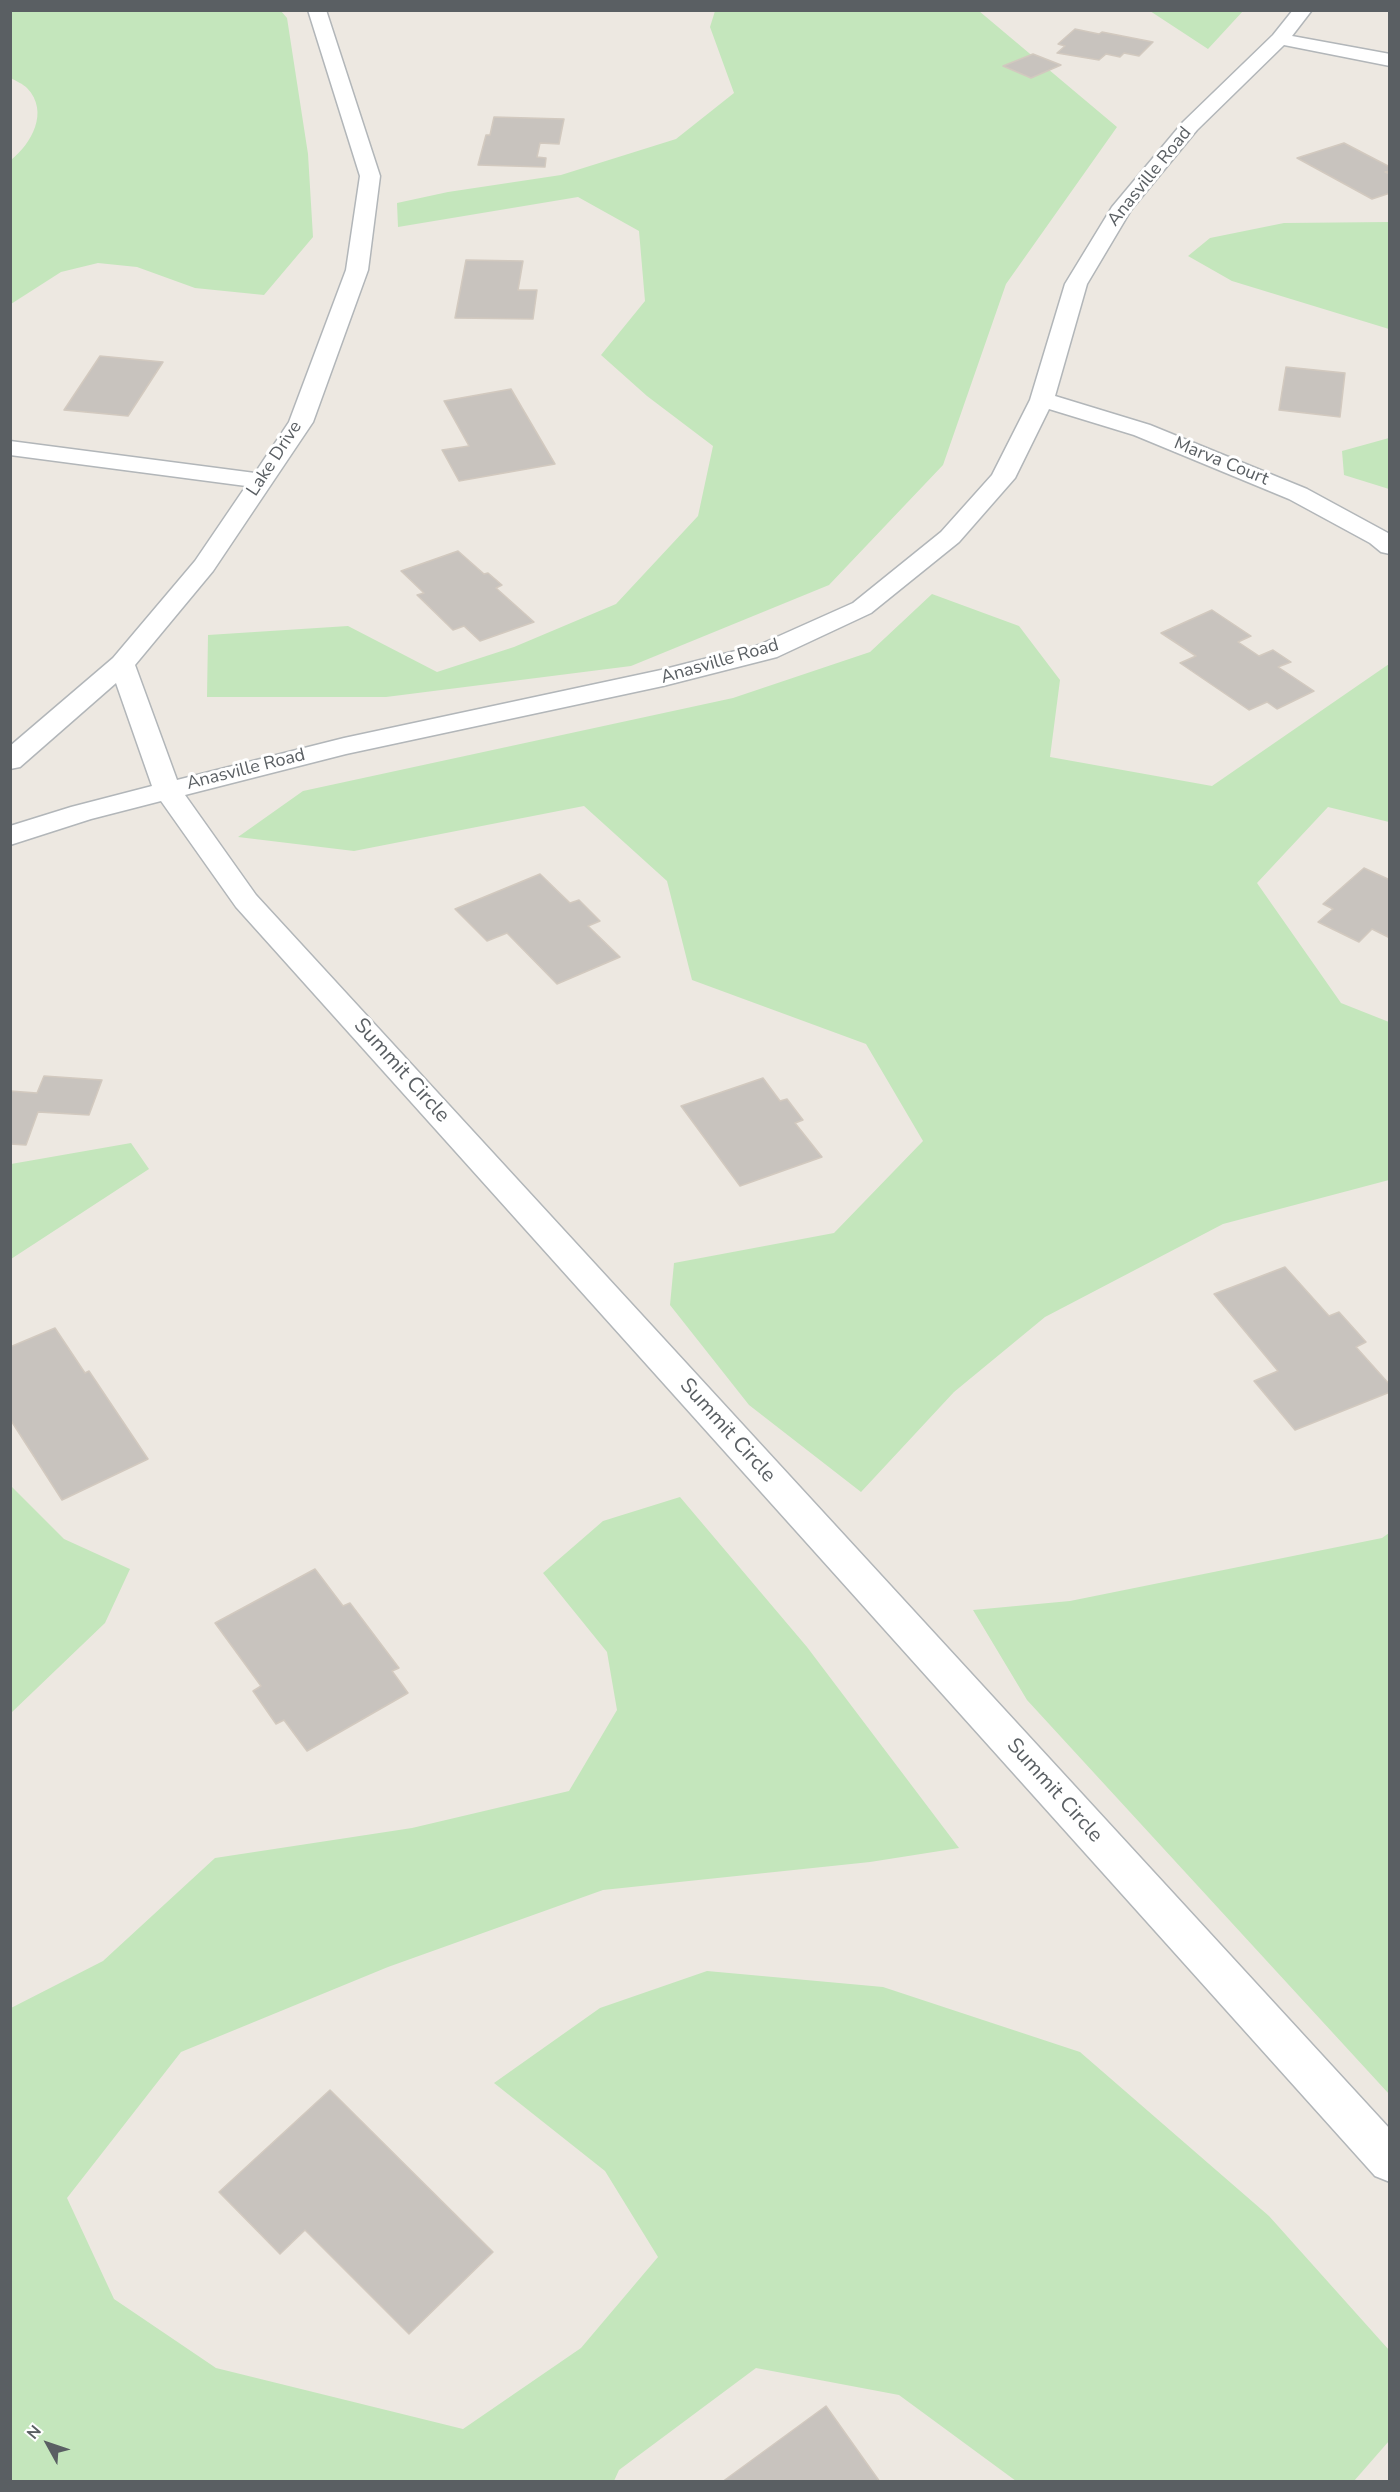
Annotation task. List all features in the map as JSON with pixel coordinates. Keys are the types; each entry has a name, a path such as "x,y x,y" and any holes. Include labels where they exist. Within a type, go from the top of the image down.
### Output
{"street":[{"name":"Lake Drive","path":"10,761 122,664 204,566 301,422 357,270 370,176 317,10"},
{"name":"Anasville Road","path":"10,836 81,813 344,746 663,678 768,651 862,608 950,537 1003,478 1042,400 1076,284 1122,207 1190,126 1280,39 1303,10"},
{"path":"1280,39 1389,60"},
{"name":"Marva Court","path":"1042,400 1142,430 1298,494 1379,538 1389,548"},
{"path":"10,448 261,481"},
{"name":"Summit Circle","path":"122,664 167,790 246,901 1389,2161"}],"green space":[{"path":"11,10 281,11 287,18 308,154 313,237 264,295 195,288 137,267 98,263 61,272 11,304 11,160 31,137 37,117 37,107 34,97 25,87 11,78"},
{"path":"715,11 979,11 1117,127 1006,284 943,465 829,585 631,666 386,697 207,697 208,635 348,626 437,672 514,647 616,604 698,516 713,446 647,396 601,355 645,301 639,231 578,197 398,227 397,203 448,192 561,175 676,139 734,93 710,27"},
{"path":"1150,11 1243,11 1208,49"},
{"path":"1389,222 1389,329 1232,281 1188,256 1210,238 1284,223"},
{"path":"1389,438 1389,489 1344,475 1342,451"},
{"path":"932,594 1019,626 1060,680 1050,757 1212,786 1389,664 1389,822 1328,807 1257,883 1341,1003 1389,1022 1389,1180 1223,1224 1045,1317 954,1392 861,1492 749,1405 670,1305 674,1263 834,1233 923,1141 866,1044 692,980 667,881 584,806 354,851 238,837 303,791 733,698 870,652"},
{"path":"131,1143 149,1169 11,1259 11,1164"},
{"path":"11,1486 64,1539 130,1569 105,1623 11,1713"},
{"path":"680,1497 807,1647 959,1848 870,1862 603,1890 388,1967 181,2052 67,2198 114,2299 216,2368 463,2429 581,2348 658,2257 605,2171 494,2083 600,2008 707,1971 883,1987 1080,2052 1269,2216 1389,2350 1389,2441 1354,2481 1016,2481 899,2395 756,2368 619,2470 614,2481 11,2481 11,2008 103,1961 215,1858 412,1828 569,1791 617,1710 607,1652 543,1573 603,1521"},
{"path":"1389,1533 1389,2094 1027,1700 973,1610 1070,1601 1382,1538"}],"building":[{"path":"1075,29 1153,42 1139,56 1124,53 1120,57 1106,54 1099,60 1057,53 1065,46 1058,44"},
{"path":"1033,54 1061,65 1031,78 1003,66"},
{"path":"494,117 564,119 559,144 540,143 537,157 546,158 545,167 478,165 486,135 490,135"},
{"path":"1344,143 1390,167 1390,171 1385,172 1390,174 1390,193 1372,199 1297,158"},
{"path":"466,260 523,261 518,290 537,290 533,319 455,318"},
{"path":"100,356 163,362 128,416 64,410"},
{"path":"1286,367 1345,373 1340,417 1279,410"},
{"path":"511,389 555,464 459,481 442,450 469,446 444,401"},
{"path":"458,551 484,574 488,573 502,585 496,588 534,622 480,641 464,626 453,630 417,595 424,593 401,571"},
{"path":"1212,610 1251,636 1238,642 1259,656 1273,650 1291,662 1278,667 1314,691 1277,709 1267,702 1249,710 1180,663 1196,656 1161,633"},
{"path":"1364,868 1390,880 1390,938 1372,929 1359,942 1318,922 1333,909 1323,904"},
{"path":"540,874 570,903 579,900 600,921 588,926 620,957 557,984 507,933 487,941 455,909"},
{"path":"44,1076 102,1080 89,1115 38,1112 26,1145 10,1144 10,1091 37,1093"},
{"path":"763,1078 780,1101 787,1099 803,1120 795,1123 822,1157 740,1186 681,1106"},
{"path":"1285,1267 1329,1316 1339,1312 1366,1342 1356,1347 1390,1385 1390,1392 1295,1430 1254,1381 1278,1371 1214,1294"},
{"path":"55,1328 85,1373 89,1371 148,1459 62,1500 10,1419 10,1347"},
{"path":"315,1569 343,1606 350,1603 399,1668 392,1671 408,1693 307,1751 284,1720 276,1724 253,1691 261,1686 215,1623"},
{"path":"330,2090 493,2252 409,2334 305,2230 280,2254 219,2192"},
{"path":"826,2406 880,2482 722,2482"}]}
